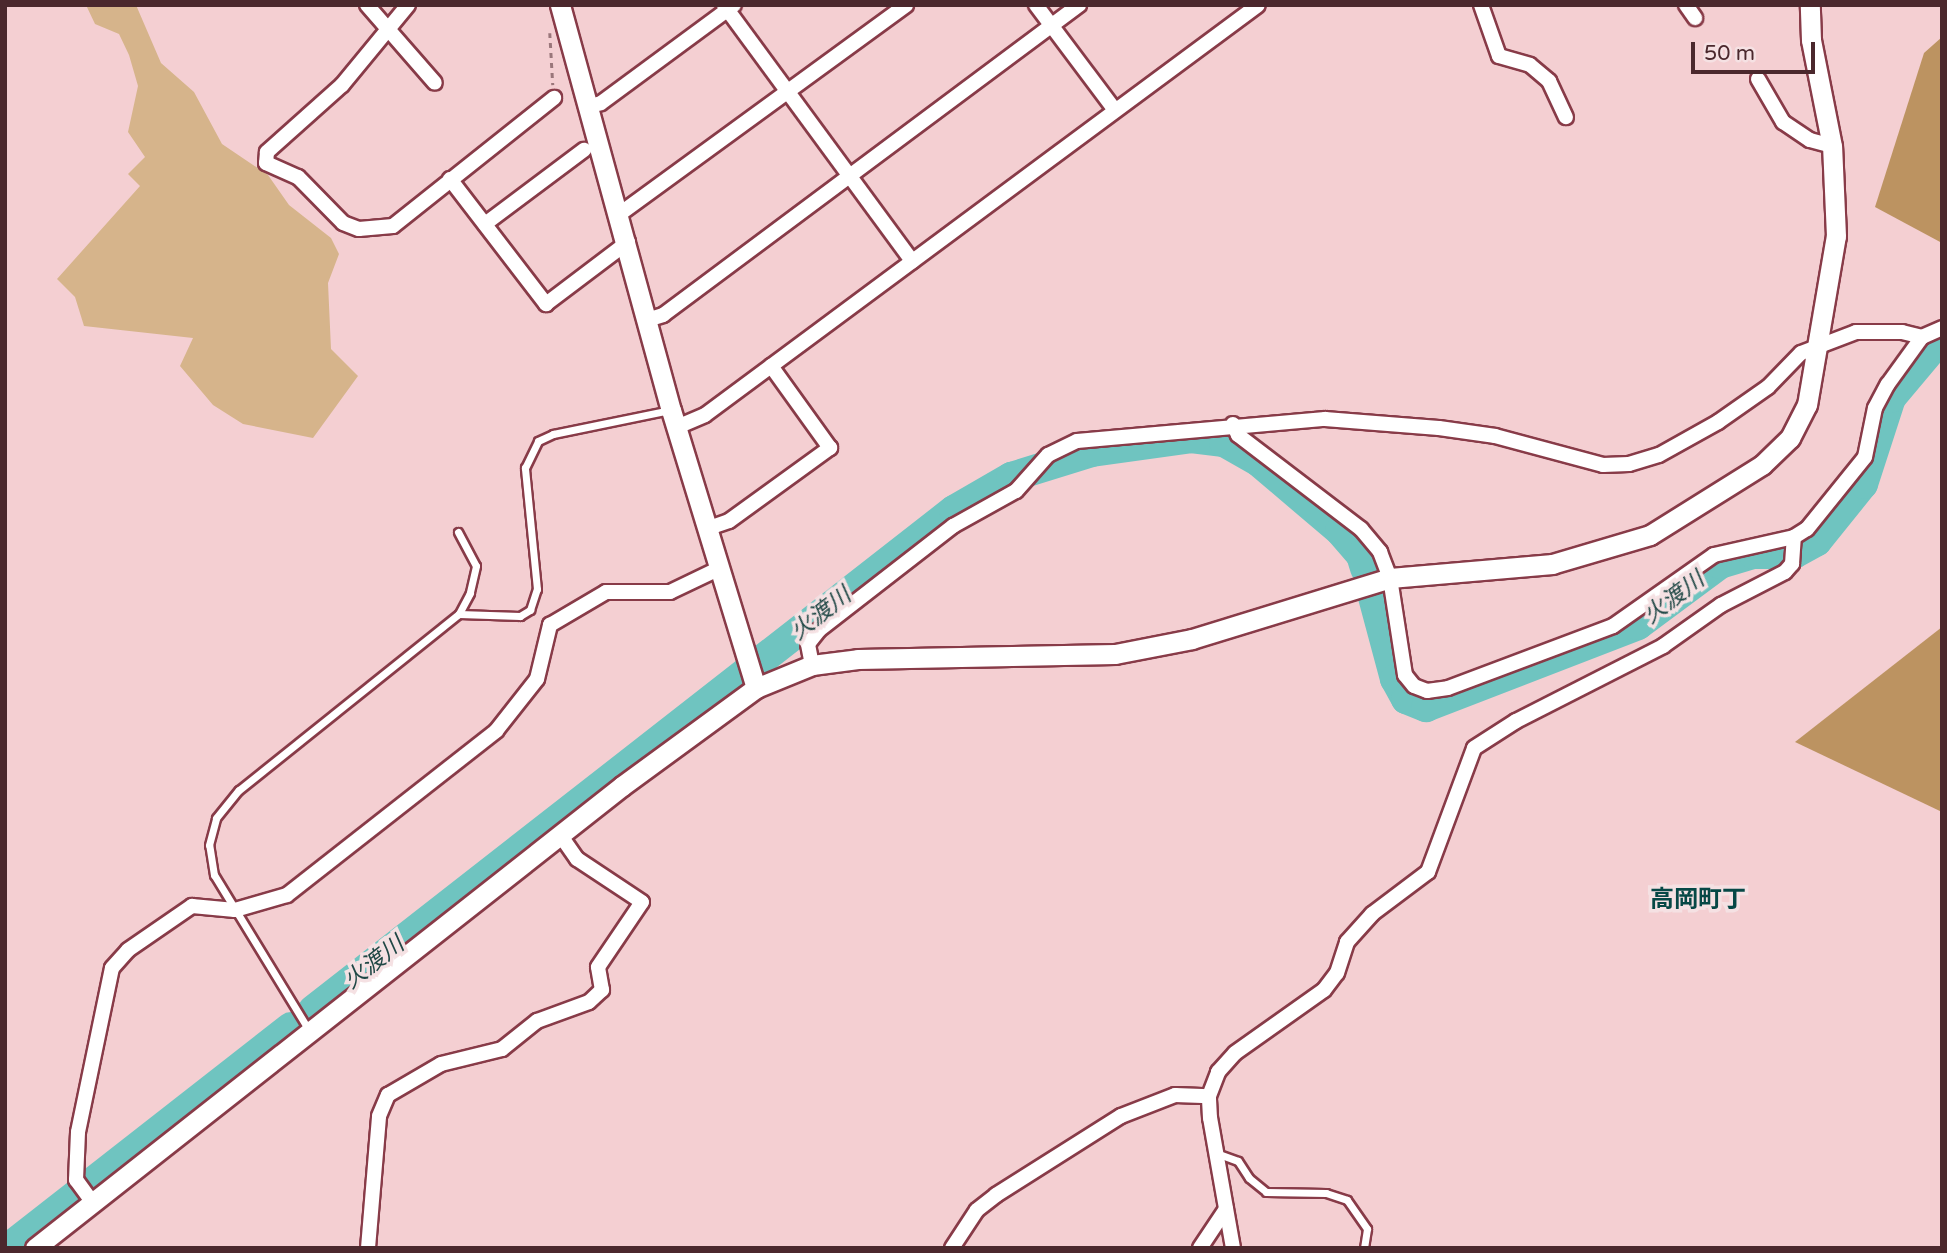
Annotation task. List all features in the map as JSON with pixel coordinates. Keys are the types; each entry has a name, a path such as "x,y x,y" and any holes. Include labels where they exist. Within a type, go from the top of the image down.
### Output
{"street":[{"path":"367,5 435,83"},
{"path":"408,5 342,85 272,144 266,163 298,177 343,223 359,229 393,226 554,98"},
{"path":"621,213 906,5"},
{"path":"1036,5 1114,109"},
{"path":"647,320 663,315 1079,5"},
{"path":"1481,5 1499,56 1530,65 1549,80 1566,117"},
{"path":"1686,5 1695,18"},
{"path":"35,1248 737,697 751,676 858,659 1115,654 1192,639 1390,578 1552,564 1650,535 1762,465 1790,438 1807,405 1836,236 1832,146 1811,40 1810,5"},
{"path":"674,418 705,415 1254,6"},
{"path":"590,106 601,103 729,7 787,94 851,175 912,261"},
{"path":"561,8 621,213 674,418 751,676"},
{"path":"1758,79 1783,122 1810,140 1832,146"},
{"path":"485,225 584,150"},
{"path":"450,179 546,304 628,242"},
{"path":"1233,424 1238,435 1362,529 1380,552 1390,578 1405,675 1413,686 1427,691 1448,688 1614,626 1714,555 1794,540 1807,529 1865,457 1875,408 1922,337 1942,328"},
{"path":"812,665 808,645 820,630 953,526 1030,480 1040,463 1077,441 1233,424 1325,419 1439,428 1495,436 1603,465 1629,464 1659,455 1718,422 1768,387 1801,353 1856,332 1902,331 1922,337"},
{"path":"706,529 729,521 830,448 771,366"},
{"path":"1233,1248 1209,1096 1218,1072 1234,1052 1324,990 1337,973 1347,942 1372,914 1428,872 1474,748 1516,721 1662,646 1721,605 1785,572 1793,560 1794,540"},
{"path":"93,1203 76,1180 78,1132 112,968 128,950 191,906 235,910 287,895 496,731 537,679 550,625 606,592 670,592 719,569"},
{"path":"368,1248 379,1116 388,1095 441,1063 502,1049 537,1021 589,1002 602,990 598,967 642,902 577,859 561,836"},
{"path":"952,1248 977,1210 996,1195 1121,1116 1175,1095 1209,1096"},
{"path":"1200,1248 1226,1209"}],"lane":[{"path":"459,614 520,616 536,601 524,468 538,441 553,434 674,418"},
{"path":"310,1032 214,875 209,845 216,818 239,789 459,614 470,593 476,566 458,532"},
{"path":"1216,1153 1228,1154 1238,1161 1266,1192 1326,1194 1347,1200 1367,1229 1364,1248"}],"path":[{"path":"554,98 547,38 561,8"}],"shaded area":[{"path":"86,5 136,5 161,63 194,92 222,144 268,175 289,205 331,238 339,254 328,283 331,349 358,376 313,438 243,424 213,405 180,366 193,338 84,326 75,297 57,279 140,186 128,174 145,157 128,132 138,86 129,55 119,34 95,24"},
{"path":"1942,37 1942,243 1875,207 1924,53"},
{"path":"1942,627 1942,812 1795,742"}],"waterway":[{"name":"火渡川","path":"1373,597 1395,679 1406,699 1426,707 1638,625 1720,564 1753,554 1794,554 1817,541 1863,484 1891,398 1942,337"},
{"name":"火渡川","path":"313,1010 954,510 1011,477 1092,452 1191,438 1224,442 1259,462 1340,531 1361,555 1365,568"},
{"name":"火渡川","path":"8,1248 291,1027"}],"district":[{"name":"高岡町丁","path":"1698,900"}]}
